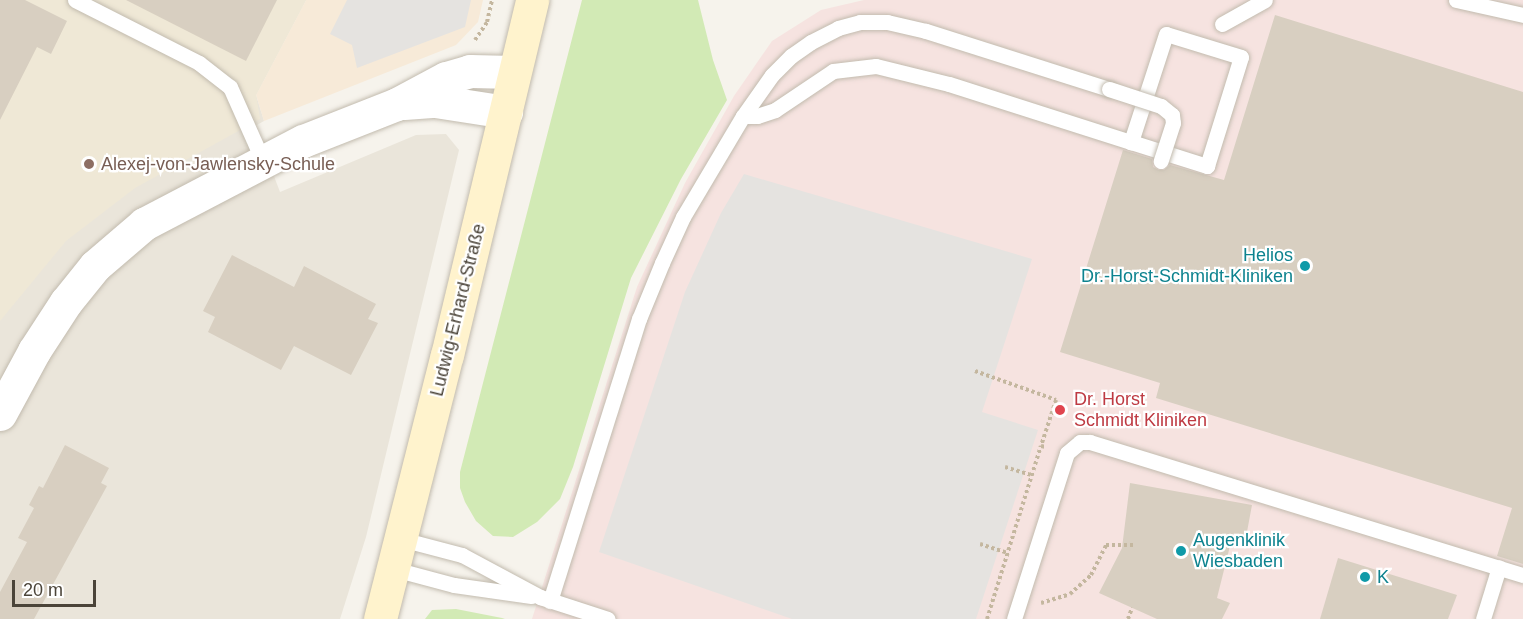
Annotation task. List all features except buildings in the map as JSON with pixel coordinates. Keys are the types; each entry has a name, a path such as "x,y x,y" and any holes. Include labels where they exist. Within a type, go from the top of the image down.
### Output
{"main road":[{"name":"Ludwig-Erhard-Straße","path":"380,619 532,0"}],"street":[{"path":"0,414 34,351 95,266 144,224 303,141 397,104 428,86 460,74 491,70 514,72"},
{"path":"397,104 435,101 506,112"}],"lane":[{"path":"75,0 199,63 230,87 263,161"},
{"path":"1222,24 1265,0"},
{"path":"1456,0 1523,15"},
{"path":"545,599 639,319 683,217 743,116 772,75 791,56 820,37 860,22 905,25 1161,106 1172,115 1173,123 1161,161"},
{"path":"743,116 757,116 775,110 833,71 876,66 949,84 1131,142 1207,166 1241,57 1166,34 1131,142"},
{"path":"1015,614 1067,453 1080,442 1090,442 1523,575"},
{"path":"397,554 462,555 545,599"},
{"path":"397,554 454,585 545,599 608,619"},
{"path":"1483,619 1499,567"}],"path":[{"path":"472,46 487,22 492,0"},
{"path":"975,371 1056,400 987,619"},
{"path":"1041,446 1067,453"},
{"path":"1005,467 1032,476"},
{"path":"980,544 1007,553"},
{"path":"1015,614 1070,594 1091,575 1106,545 1136,544"},
{"path":"1128,619 1132,608"}],"shaded area":[{"path":"0,0 306,0 256,95 264,121 255,126 280,192 416,135 446,134 459,150 366,537 340,619 0,619"},
{"name":"Alexej-von-Jawlensky-Schule","path":"0,0 306,0 256,95 260,119 135,188 66,241 0,321"},
{"path":"306,0 483,0 478,22 456,45 264,121 256,95"},
{"path":"347,0 471,0 465,27 357,68 352,45 330,34"},
{"name":"Dr. Horst Schmidt Kliniken","path":"864,0 1523,0 1523,619 532,619 637,287 685,183 734,96 772,41 821,10"},
{"path":"744,174 1032,259 982,412 1038,430 976,619 792,619 599,552 685,292 721,213"}],"green space":[{"path":"582,0 698,0 713,60 727,100 681,179 631,278 573,467 560,499 537,522 513,537 493,536 476,521 465,502 460,488 460,472"},
{"path":"456,609 505,619 425,619 432,610"}],"place":[{"name":"Alexej-von-Jawlensky-Schule","path":"89,164"},
{"name":"Helios Dr.-Horst-Schmidt-Kliniken","path":"1305,266"},
{"name":"Dr. Horst Schmidt Kliniken","path":"1060,410"},
{"name":"Augenklinik Wiesbaden","path":"1181,551"},
{"name":"K","path":"1365,577"}]}
